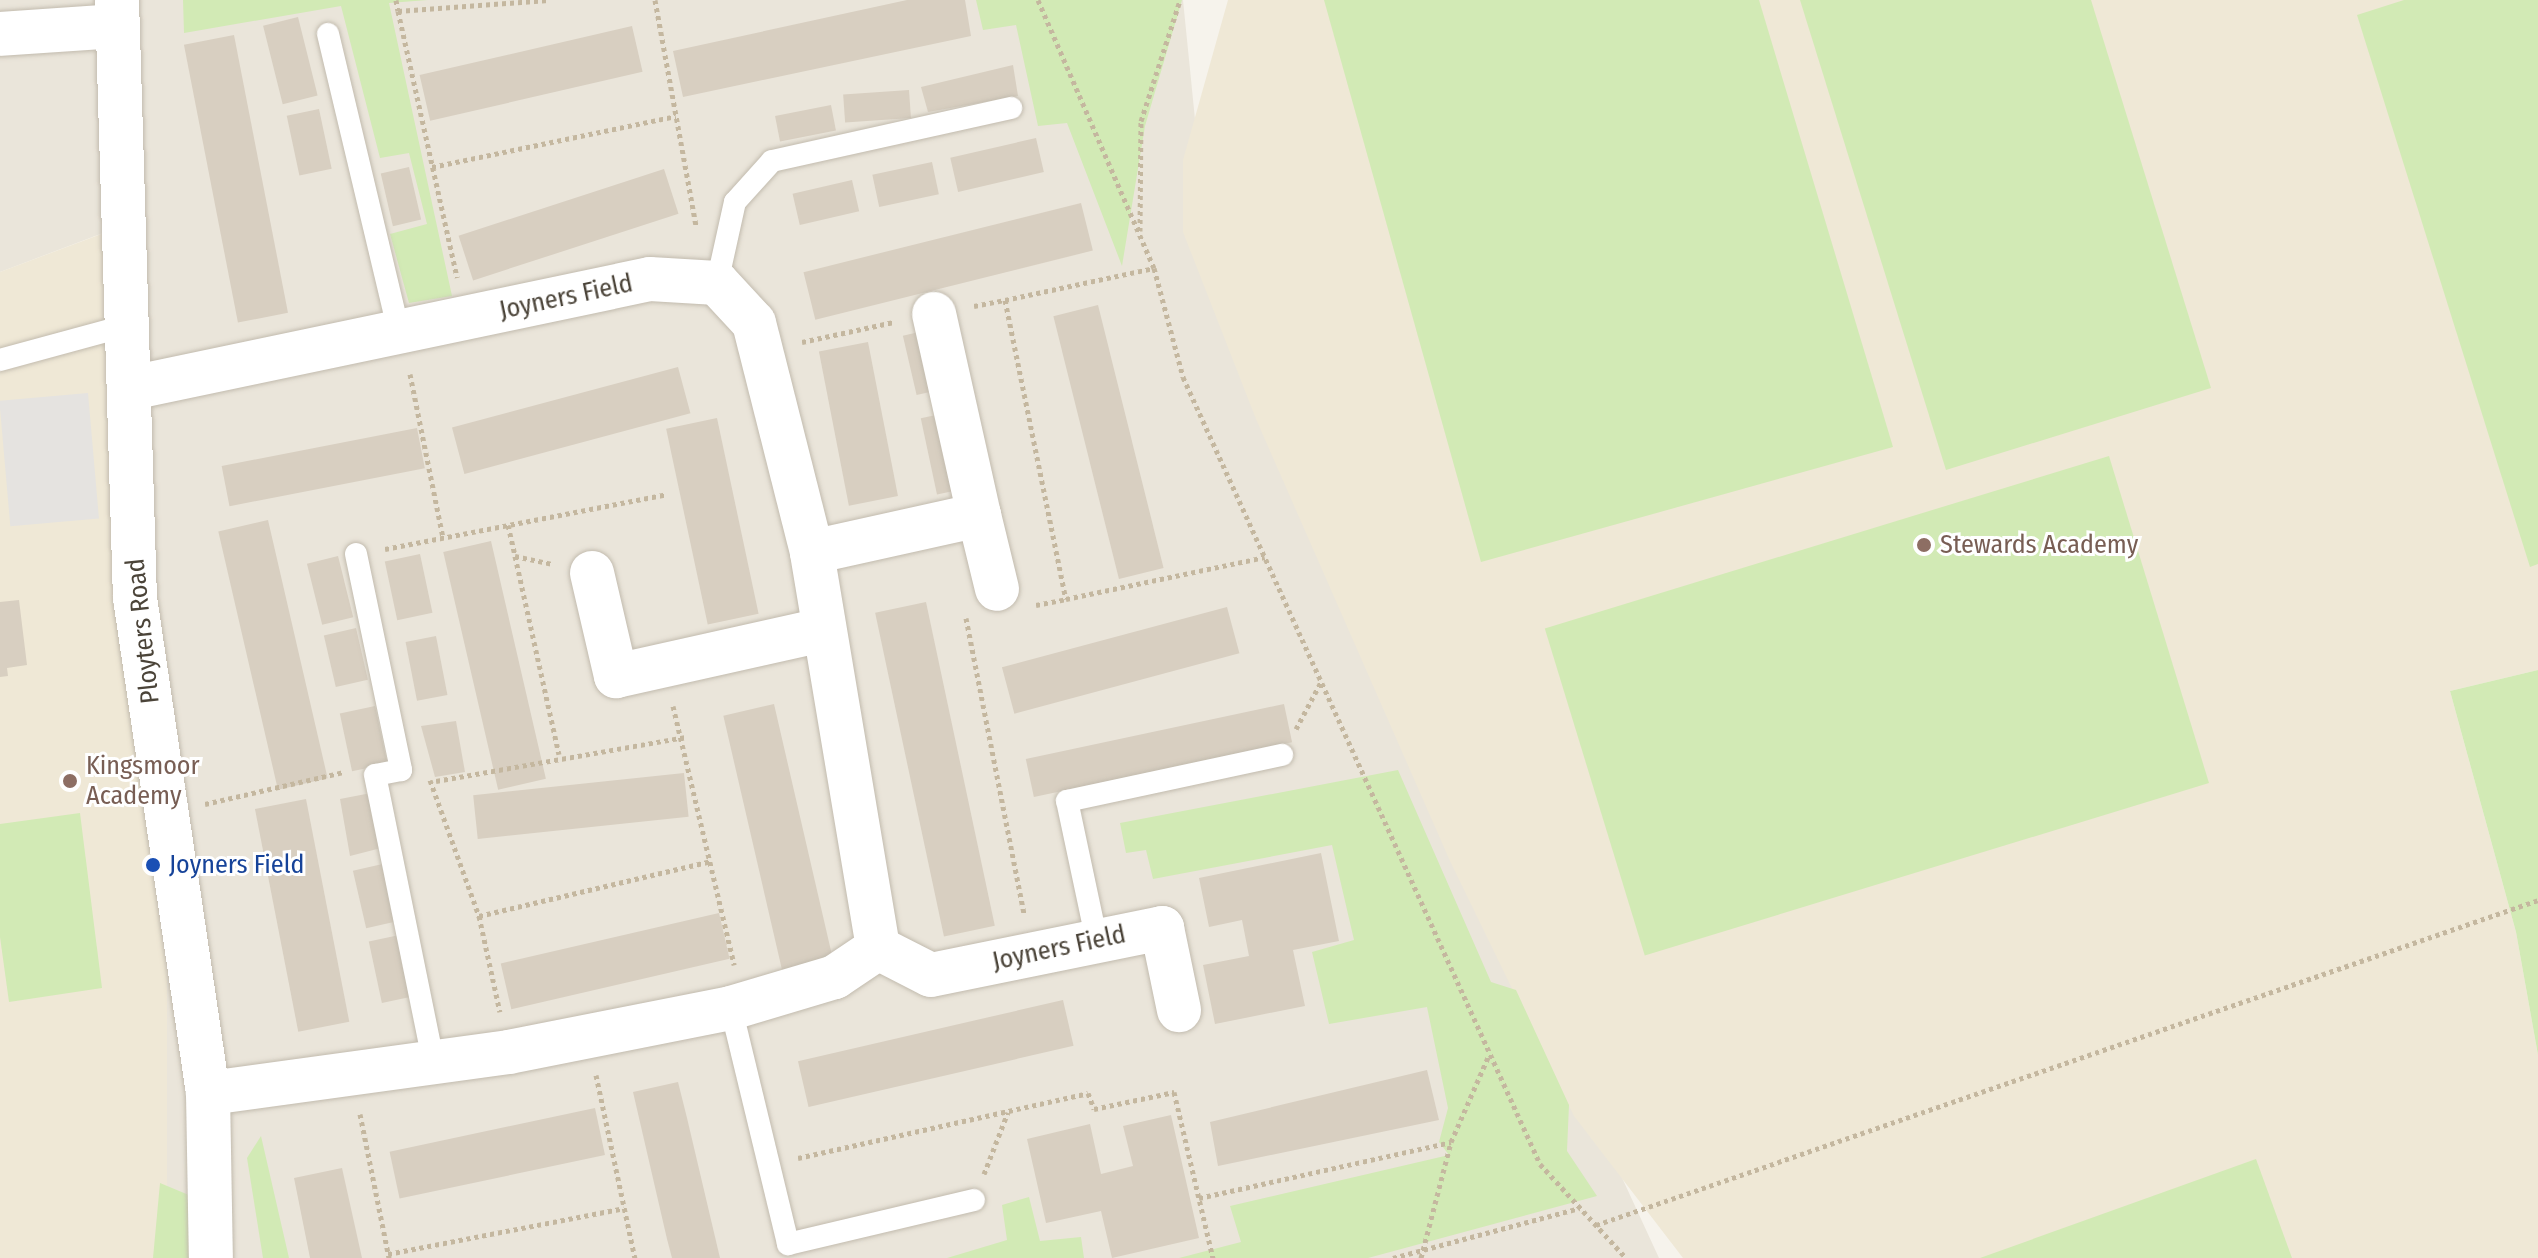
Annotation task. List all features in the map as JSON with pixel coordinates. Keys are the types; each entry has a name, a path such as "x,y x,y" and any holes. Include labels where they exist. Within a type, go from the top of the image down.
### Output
{"street":[{"path":"0,34 117,13"},
{"name":"Ployters Road","path":"117,13 131,388 135,598 208,1093 211,1258"},
{"name":"Joyners Field","path":"131,388 650,279 712,283"},
{"path":"208,1093 509,1052 737,1007 835,977 878,948 821,630 812,552 754,323 712,283"},
{"path":"934,314 979,515 980,597"},
{"path":"812,552 979,515"},
{"path":"592,573 616,676 821,630"},
{"name":"Joyners Field","path":"878,948 931,975 1096,937 1162,928 1179,1010"}],"lane":[{"path":"328,34 400,332"},
{"path":"712,283 735,202 772,161 1011,108"},
{"path":"0,360 129,325"},
{"path":"356,554 401,770 375,775 433,1061"},
{"path":"1096,937 1067,801 1282,755"},
{"path":"737,1007 788,1244 974,1200"}],"path":[{"path":"396,0 465,318"},
{"path":"398,11 549,0"},
{"path":"655,0 712,283"},
{"path":"1038,0 1154,268 1183,377 1540,1164 1626,1258"},
{"path":"1140,236 1141,121 1180,0"},
{"path":"432,167 676,116"},
{"path":"761,351 1154,268"},
{"path":"1005,300 1066,599 1265,557"},
{"path":"400,332 443,537"},
{"path":"356,554 667,494"},
{"path":"508,525 559,754"},
{"path":"515,556 592,573"},
{"path":"980,597 1032,954"},
{"path":"657,667 686,737 712,861 737,1007"},
{"path":"1282,755 1321,681"},
{"path":"401,770 436,781 559,754 686,737"},
{"path":"196,790 199,806 359,768 375,775"},
{"path":"436,781 479,916 509,1052"},
{"path":"479,916 712,861"},
{"path":"1596,1225 2538,900"},
{"path":"588,1036 635,1258"},
{"path":"1421,1258 1419,1250 1451,1142 1489,1054"},
{"path":"352,1073 388,1256 624,1208"},
{"path":"769,1165 1088,1093 1094,1109 1174,1092 1213,1258"},
{"path":"974,1200 1008,1111"},
{"path":"1199,1198 1451,1142"},
{"path":"1393,1258 1579,1208"}],"shaded area":[{"path":"0,0 1183,0 1212,288 1659,1258 167,1258 167,975 114,586 111,230 0,272"},
{"name":"Stewards Academy","path":"1228,0 2538,0 2538,670 2450,691 2516,932 2538,1055 2538,1258 1683,1258 1574,1116 1450,861 1256,419 1183,232 1183,160"},
{"name":"Kingsmoor Academy","path":"112,230 114,586 167,975 167,1258 0,1258 0,272"},
{"path":"88,393 99,519 10,526 0,401"}],"green space":[{"path":"183,0 428,0 389,3 452,296 409,303 390,234 427,224 409,153 380,158 341,6 184,33"},
{"path":"976,0 1182,0 1145,126 1122,266 1067,123 1038,126 1016,25 983,30"},
{"path":"1324,0 1759,0 1893,447 1481,562"},
{"path":"1800,0 2091,0 2211,388 1946,470"},
{"path":"2404,0 2538,0 2538,564 2530,567 2357,15"},
{"path":"2109,456 2209,783 1645,956 1545,628"},
{"path":"2538,670 2538,1055 2516,932 2450,691"},
{"path":"1398,770 1491,982 1516,990 1569,1105 1567,1151 1597,1196 1368,1258 1179,1258 1241,1242 1230,1206 1449,1155 1439,1142 1448,1108 1427,1007 1329,1024 1312,952 1354,940 1332,845 1153,879 1146,850 1126,853 1120,823"},
{"path":"80,813 102,988 9,1002 0,937 0,824"},
{"path":"261,1136 289,1258 263,1258 247,1158"},
{"path":"2256,1159 2292,1258 1980,1258"},
{"path":"160,1183 196,1198 190,1258 153,1258"},
{"path":"1029,1197 1040,1241 1081,1237 1084,1258 947,1258 1007,1240 1002,1205"}],"building":[{"path":"907,0 965,0 971,36 683,97 673,51"},
{"path":"298,17 318,96 283,104 263,26"},
{"path":"632,26 643,72 430,121 420,75"},
{"path":"234,35 288,313 238,323 184,45"},
{"path":"1013,65 1018,96 928,112 921,87"},
{"path":"909,90 911,118 845,123 843,95"},
{"path":"831,105 836,131 780,141 775,116"},
{"path":"319,109 332,169 299,176 287,116"},
{"path":"1036,138 1044,172 958,192 950,158"},
{"path":"932,162 939,194 879,207 872,175"},
{"path":"409,167 421,220 393,226 381,174"},
{"path":"664,169 679,214 473,280 459,236"},
{"path":"852,180 859,211 800,225 793,194"},
{"path":"1081,203 1093,251 815,320 803,272"},
{"path":"1098,305 1164,568 1119,579 1053,316"},
{"path":"936,328 950,387 917,395 903,336"},
{"path":"868,342 898,496 849,506 819,352"},
{"path":"678,367 690,413 464,474 452,428"},
{"path":"955,411 971,487 937,495 921,418"},
{"path":"717,418 759,614 708,624 666,429"},
{"path":"417,428 425,468 229,506 222,466"},
{"path":"268,520 328,778 278,790 218,531"},
{"path":"491,541 546,779 498,790 443,552"},
{"path":"420,554 432,613 397,620 385,561"},
{"path":"338,556 353,617 322,625 307,564"},
{"path":"19,600 27,665 7,668 8,676 0,677 0,602"},
{"path":"926,602 995,926 944,937 875,613"},
{"path":"1227,607 1239,653 1014,714 1002,667"},
{"path":"356,628 368,680 336,687 324,635"},
{"path":"436,636 447,695 417,701 406,642"},
{"path":"774,704 833,959 782,971 723,716"},
{"path":"1284,704 1292,742 1034,797 1026,759"},
{"path":"375,706 387,764 352,771 340,713"},
{"path":"456,721 465,772 435,777 421,726"},
{"path":"684,773 689,817 478,839 473,795"},
{"path":"371,793 385,847 350,856 340,799"},
{"path":"306,799 349,1022 298,1032 255,809"},
{"path":"1321,853 1339,941 1293,950 1305,1006 1215,1024 1203,965 1249,956 1242,920 1209,927 1199,878"},
{"path":"387,863 400,920 366,928 353,871"},
{"path":"719,913 730,959 511,1009 501,963"},
{"path":"404,934 417,996 382,1003 369,941"},
{"path":"1063,1000 1074,1046 809,1107 798,1061"},
{"path":"1427,1070 1439,1120 1218,1166 1210,1122"},
{"path":"678,1082 720,1258 672,1258 667,1239 633,1092"},
{"path":"595,1108 605,1155 400,1199 390,1152"},
{"path":"1171,1115 1199,1238 1112,1258 1101,1211 1046,1223 1027,1139 1090,1124 1101,1174 1133,1166 1123,1126"},
{"path":"342,1168 362,1258 310,1258 294,1178"}],"place":[{"name":"Stewards Academy","path":"1924,545"},
{"name":"Kingsmoor Academy","path":"70,781"},
{"name":"Joyners Field","path":"153,865"}]}
